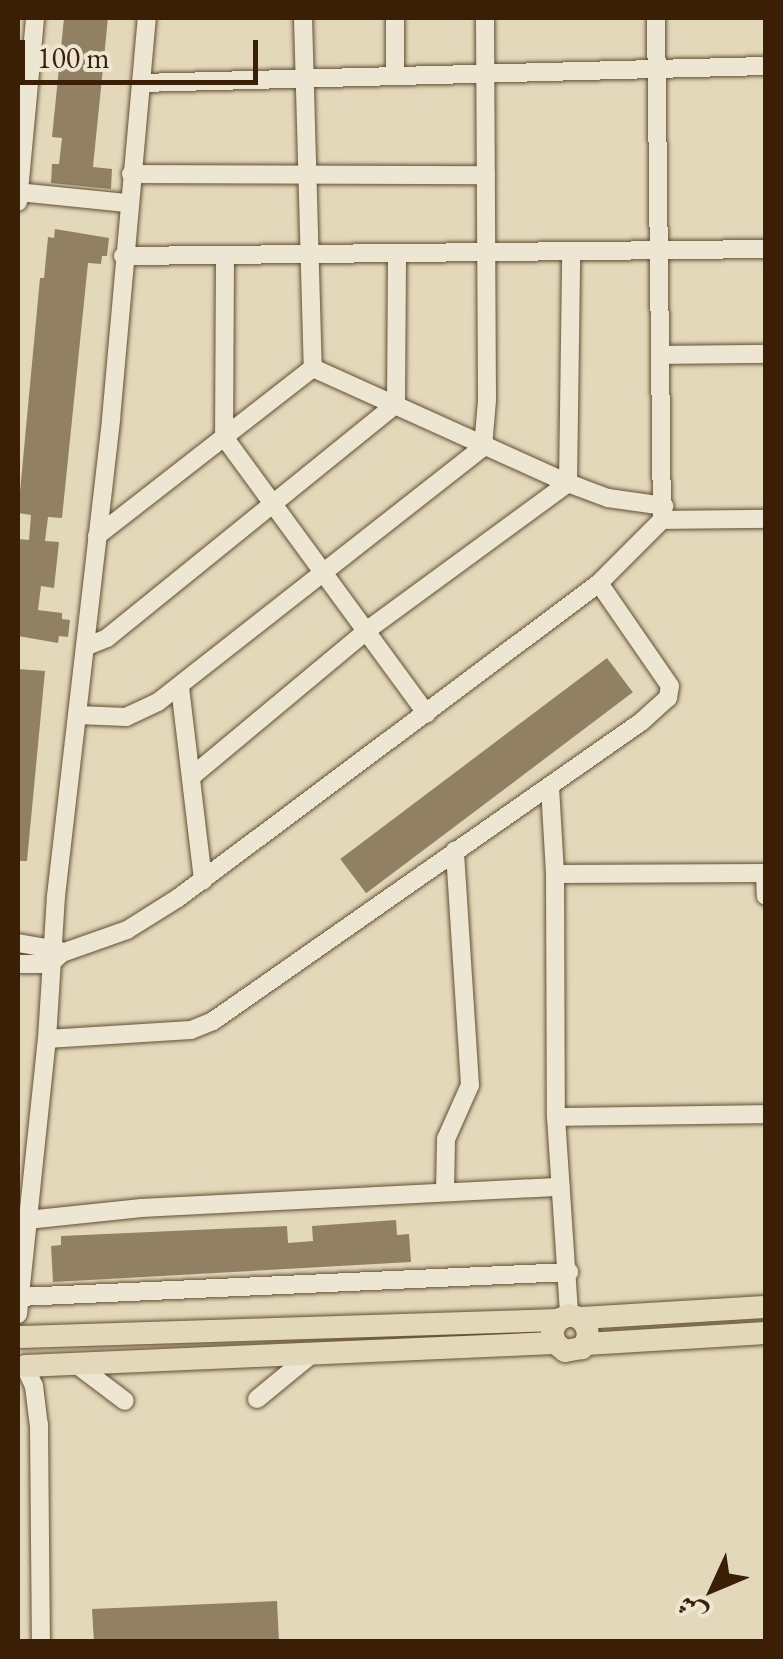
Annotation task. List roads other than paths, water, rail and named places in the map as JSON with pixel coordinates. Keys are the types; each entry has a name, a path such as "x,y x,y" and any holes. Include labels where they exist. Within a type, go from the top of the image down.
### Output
{"main road":[{"path":"21,1367 312,1354 566,1324 766,1307"},
{"path":"21,1367 32,1347 19,1321 566,1324"},
{"path":"566,1324 571,1352 586,1344 766,1333"}],"street":[{"path":"18,202 35,18"},
{"path":"147,18 19,1321 569,1272"},
{"path":"303,18 313,368"},
{"path":"395,18 396,75"},
{"path":"78,714 126,716 180,686 482,447 488,400 485,18"},
{"path":"18,964 127,930 203,881 599,583 663,513 656,18"},
{"path":"141,83 766,66"},
{"path":"131,174 486,175"},
{"path":"18,192 128,203"},
{"path":"123,256 766,249"},
{"path":"396,404 397,253"},
{"path":"568,483 571,254"},
{"path":"225,255 224,437 427,714"},
{"path":"662,355 766,354"},
{"path":"313,368 482,447 608,498 663,513 766,519"},
{"path":"97,536 313,368"},
{"path":"86,647 107,638 396,404"},
{"path":"191,777 366,631 568,483"},
{"path":"47,1039 191,1030 213,1021 550,787 668,698 670,686 660,668 599,583"},
{"path":"180,686 203,881"},
{"path":"550,787 555,874 552,970 556,1118 569,1272 566,1324"},
{"path":"445,1192 446,1139 470,1085 455,850"},
{"path":"555,874 765,873 766,896"},
{"path":"18,944 55,954"},
{"path":"556,1118 766,1114"},
{"path":"26,1220 141,1208 560,1187"},
{"path":"257,1399 312,1354"},
{"path":"76,1364 125,1400"},
{"path":"21,1367 34,1386 39,1424 41,1642"}]}
